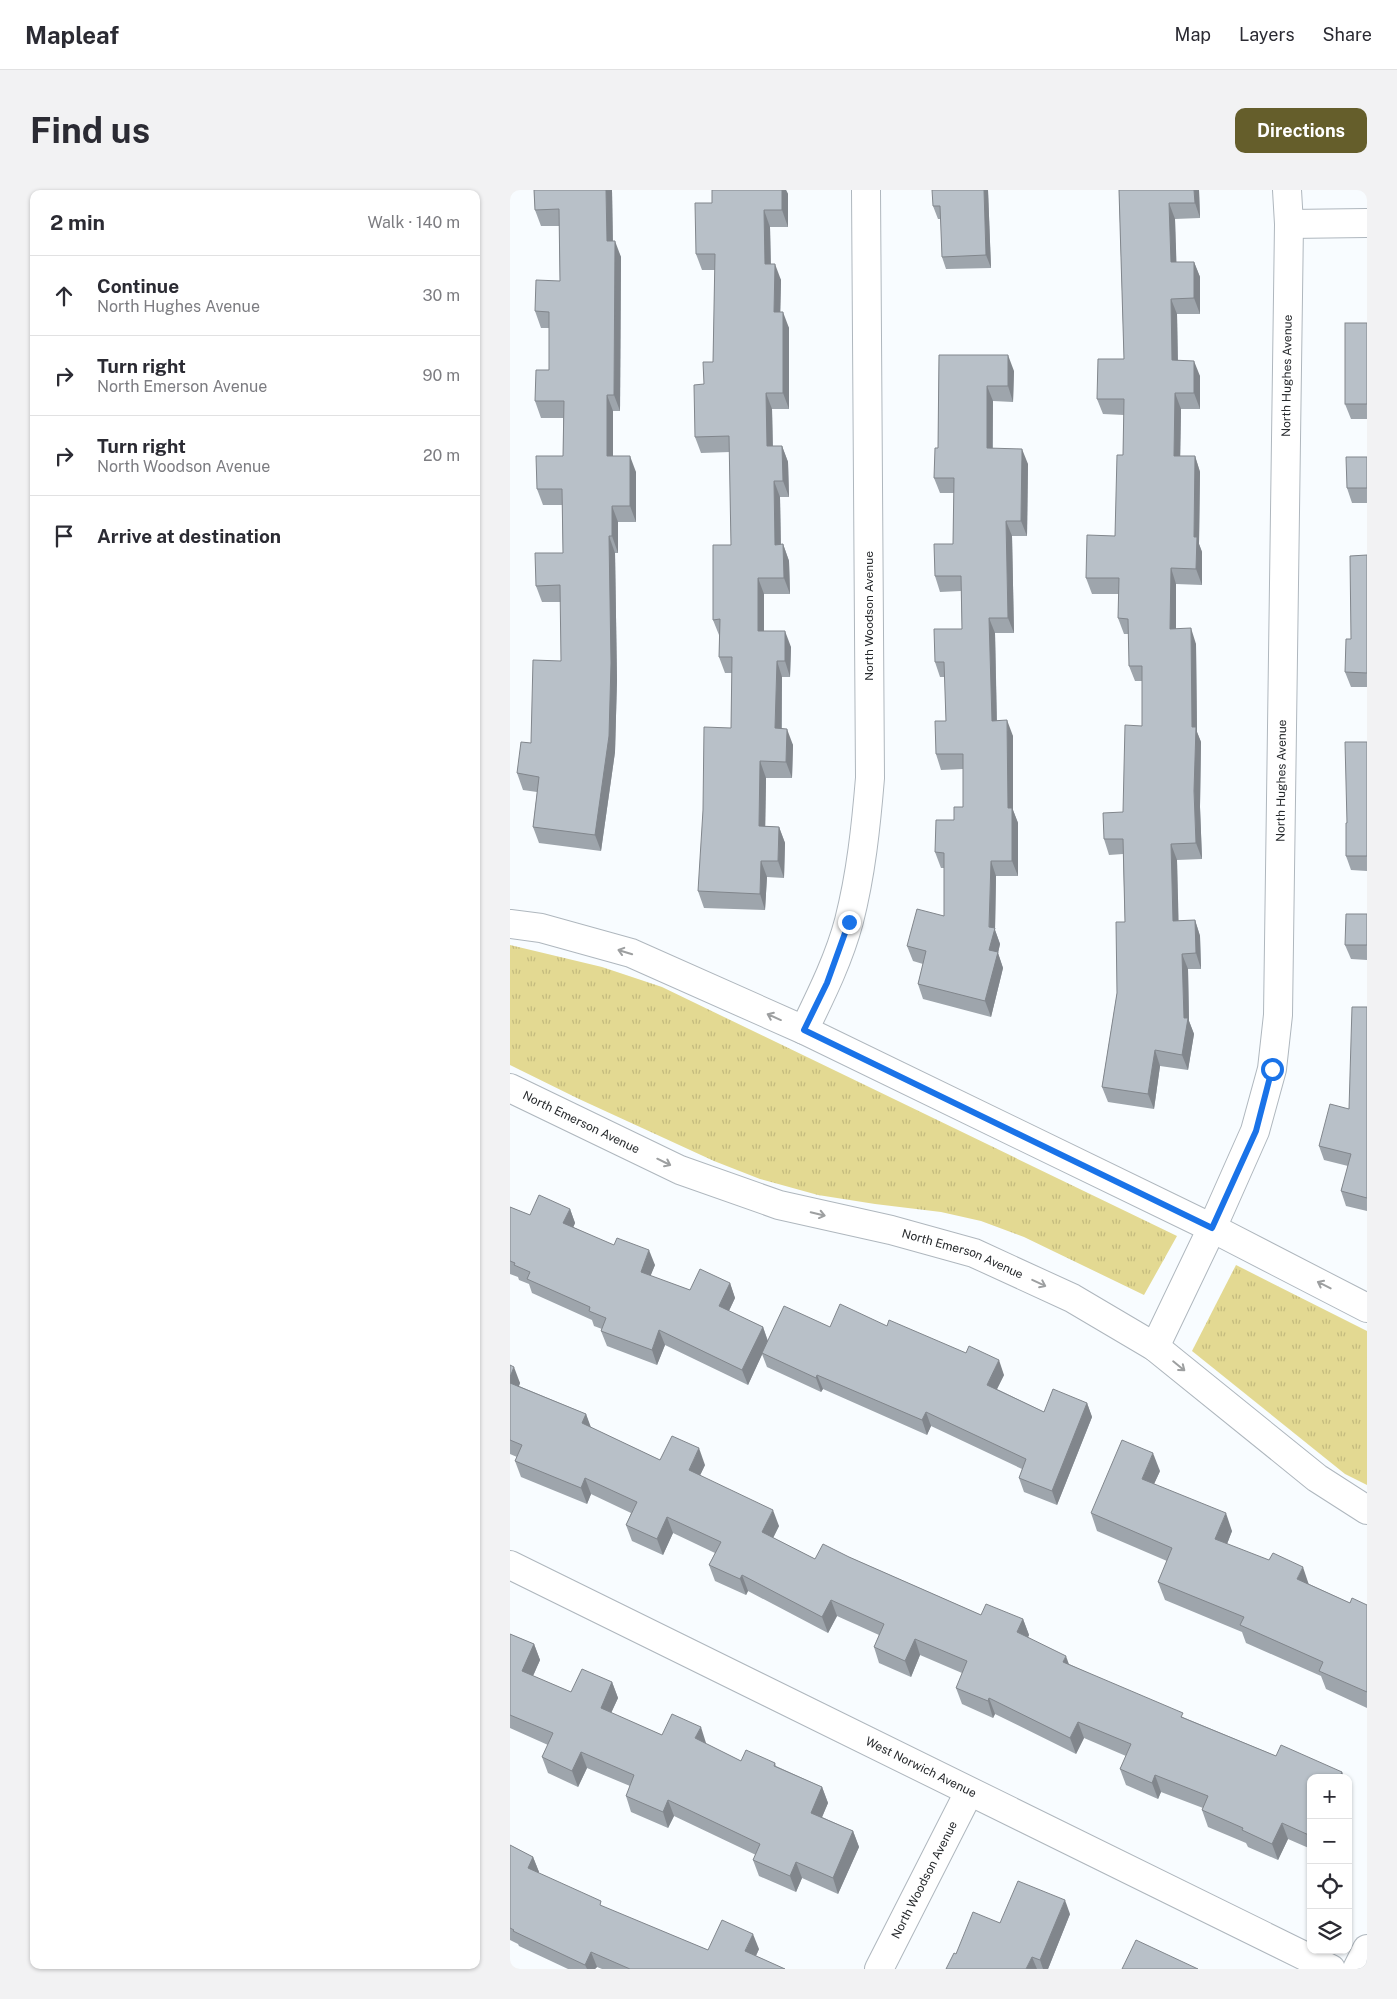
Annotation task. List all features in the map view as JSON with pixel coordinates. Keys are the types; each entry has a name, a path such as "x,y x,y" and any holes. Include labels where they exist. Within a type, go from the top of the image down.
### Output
{"street":[{"name":"North Woodson Avenue","path":"804,1030 827,983 849,922 863,852 870,778 866,190"},
{"name":"North Hughes Avenue","path":"1155,1347 1256,1131 1272,1069 1278,1016 1288,190"},
{"path":"1288,224 1367,223"},
{"path":"510,924 541,928 631,953 804,1030 1212,1228 1367,1308"},
{"name":"North Emerson Avenue","path":"510,1088 690,1173 779,1205 891,1230 974,1253 1072,1298 1155,1347 1317,1478 1367,1510"},
{"name":"West Norwich Avenue","path":"510,1564 1331,1969"},
{"name":"North Woodson Avenue","path":"879,1969 969,1792"},
{"path":"1358,1969 1367,1949"}],"green space":[{"path":"510,945 602,967 662,987 1177,1236 1144,1295 1024,1237 981,1221 941,1212 818,1195 760,1179 714,1161 510,1065"},
{"path":"1236,1265 1367,1331 1367,1485 1345,1474 1192,1351"}],"building":[{"path":"534,190 606,190 607,241 615,241 614,395 607,395 607,456 630,456 630,506 612,506 612,536 609,536 611,663 609,736 595,835 533,827 539,777 517,773 521,742 531,743 533,660 561,661 560,585 536,586 535,553 563,553 562,489 537,489 536,456 563,456 564,401 535,401 536,370 549,370 549,312 535,311 536,280 560,281 559,209 535,210"},
{"path":"712,190 782,190 782,210 764,210 765,264 775,264 774,312 783,312 783,393 766,393 767,446 782,446 783,481 774,481 775,545 783,544 784,578 758,578 758,631 785,631 785,661 777,661 775,728 787,729 786,762 760,761 759,826 779,827 778,861 761,861 760,894 698,891 703,810 704,727 731,728 732,657 719,657 720,619 713,620 713,545 731,545 729,436 695,437 694,385 704,384 703,362 713,362 715,254 696,254 695,203 712,203"},
{"path":"932,190 984,190 986,255 942,257 940,206 933,206"},
{"path":"1119,190 1194,190 1195,203 1169,203 1171,262 1194,262 1194,298 1171,299 1172,360 1194,361 1194,393 1175,393 1174,456 1195,456 1194,537 1197,537 1196,569 1171,568 1170,629 1191,628 1192,727 1196,727 1194,791 1196,843 1171,844 1173,921 1195,920 1196,953 1182,954 1184,1018 1188,1018 1182,1055 1155,1050 1148,1094 1102,1087 1117,993 1116,922 1125,922 1123,839 1104,839 1103,813 1123,812 1125,725 1142,726 1142,666 1129,666 1128,619 1118,618 1119,578 1086,578 1087,535 1115,536 1117,455 1123,455 1124,399 1097,399 1098,359 1124,359"},
{"path":"1345,323 1367,323 1367,404 1345,404"},
{"path":"939,355 1008,355 1008,386 987,386 987,448 1022,449 1021,521 1006,521 1008,618 989,618 992,721 1007,720 1008,808 1012,808 1012,861 991,861 989,927 995,928 989,950 998,952 985,1001 918,984 926,951 907,946 917,909 944,916 944,853 935,852 936,820 954,820 954,807 963,807 963,754 936,754 935,721 946,721 944,662 935,662 934,629 962,629 961,576 935,576 934,544 953,544 954,478 934,478 935,448 938,448"},
{"path":"1346,457 1367,457 1367,488 1347,488"},
{"path":"1367,555 1367,673 1345,672 1346,639 1351,639 1350,556"},
{"path":"1345,742 1367,742 1367,856 1346,856"},
{"path":"1346,914 1367,914 1367,945 1345,945"},
{"path":"1352,1007 1367,1007 1367,1198 1341,1191 1351,1154 1319,1146 1330,1104 1349,1109"},
{"path":"539,1195 570,1209 563,1223 614,1245 617,1238 649,1250 641,1272 690,1290 700,1269 730,1283 719,1306 763,1327 742,1370 659,1330 652,1350 601,1331 606,1318 589,1311 590,1307 527,1279 530,1272 514,1265 515,1263 510,1261 510,1207 530,1215"},
{"path":"840,1304 887,1326 889,1320 966,1353 969,1346 999,1360 987,1385 1044,1412 1053,1389 1087,1403 1052,1491 1019,1478 1026,1459 926,1412 922,1420 817,1375 816,1378 762,1353 784,1306 830,1327"},
{"path":"510,1365 514,1367 510,1377"},
{"path":"510,1383 586,1414 582,1423 660,1460 672,1436 699,1448 689,1470 773,1510 762,1532 815,1559 823,1544 981,1615 986,1604 1023,1619 1017,1632 1066,1656 1063,1662 1183,1713 1181,1717 1276,1756 1281,1745 1342,1772 1341,1774 1307,1774 1307,1834 1282,1823 1272,1844 1242,1830 1243,1828 1202,1810 1208,1796 1155,1775 1152,1783 1120,1769 1131,1744 1078,1722 1070,1738 989,1698 988,1701 956,1688 967,1661 915,1639 905,1661 874,1647 884,1624 831,1600 822,1617 742,1575 740,1579 709,1565 721,1542 667,1517 657,1539 626,1525 637,1502 585,1478 581,1488 515,1461 522,1445 510,1440"},
{"path":"1122,1440 1153,1453 1142,1479 1226,1513 1215,1539 1269,1560 1273,1553 1303,1567 1297,1579 1350,1603 1352,1598 1367,1605 1367,1692 1319,1671 1323,1662 1240,1625 1244,1617 1158,1582 1172,1548 1091,1513"},
{"path":"510,1634 534,1644 522,1671 571,1692 582,1669 612,1682 601,1708 662,1735 672,1714 701,1727 695,1738 741,1761 746,1750 775,1763 774,1766 822,1787 811,1813 853,1831 833,1878 796,1862 790,1876 753,1860 760,1844 668,1800 663,1812 626,1796 634,1775 581,1752 572,1771 542,1757 553,1733 510,1715"},
{"path":"510,1845 533,1857 528,1868 601,1901 600,1905 708,1950 722,1920 753,1934 745,1951 785,1969 630,1969 591,1952 585,1965 510,1928"},
{"path":"1018,1881 1065,1900 1040,1960 1032,1957 1026,1969 946,1969 954,1953 956,1954 973,1912 1000,1923"},
{"path":"1136,1940 1198,1969 1122,1969"}],"route":[{"path":"849,922 827,983 804,1030 1212,1228 1256,1131 1272,1069"}]}
